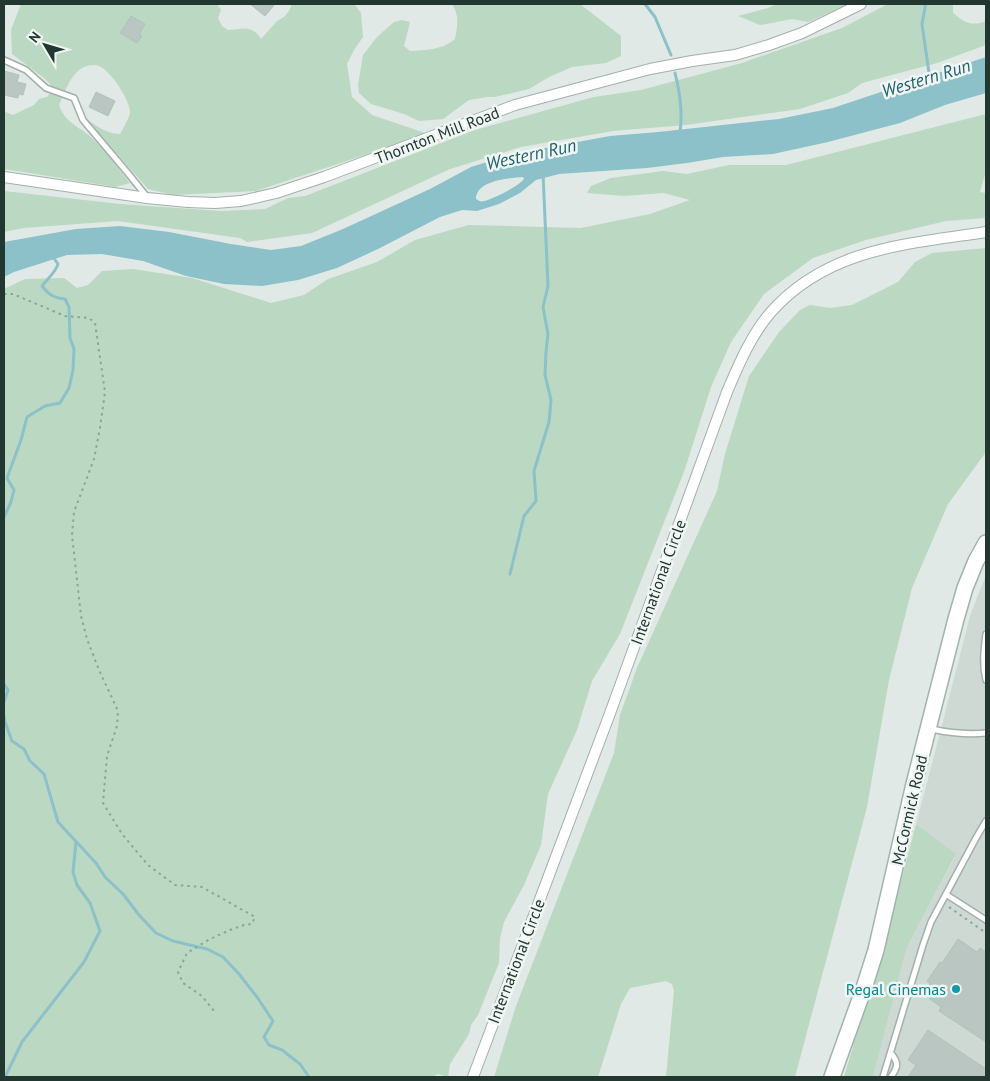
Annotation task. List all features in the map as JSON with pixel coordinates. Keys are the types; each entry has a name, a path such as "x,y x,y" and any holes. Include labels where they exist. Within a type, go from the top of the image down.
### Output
{"main road":[{"name":"McCormick Road","path":"832,1077 876,950 914,784 956,619 976,561 986,543"}],"street":[{"name":"Thornton Mill Road","path":"4,177 147,198 188,202 215,203 241,201 276,194 324,178 515,105 650,69 735,55 770,45 802,33 861,4"},
{"name":"International Circle","path":"473,1077 609,716 727,392 747,346 770,313 785,298 821,272 841,262 866,253 903,244 986,232"}],"lane":[{"path":"4,60 26,70 46,88 74,98 83,120 147,198"},
{"path":"986,634 983,653 983,670 986,680"},
{"path":"928,728 948,733 986,733"},
{"path":"884,1077 931,922 986,820"},
{"path":"946,895 986,920"},
{"path":"890,1053 897,1064 896,1070 891,1077"}],"path":[{"path":"4,294 13,294 65,316 90,318 95,323 105,392 94,459 74,512 72,535 81,616 87,639 118,711 117,726 107,756 103,803 122,834 148,865 175,885 202,887 255,917 252,924 223,933 187,954 178,972 183,983 202,996 214,1011"},
{"path":"942,902 986,933"}],"shaded area":[{"path":"986,575 986,1077 873,1077 907,947 956,855 916,824 970,616"}],"green space":[{"path":"21,4 217,4 221,10 218,18 222,26 228,30 250,29 258,34 261,39 277,21 284,17 292,4 352,4 361,13 363,37 347,64 352,97 372,115 428,134 256,191 173,195 148,189 85,118 106,131 120,134 130,113 124,94 114,79 104,69 97,65 92,65 84,67 75,74 68,84 59,105 65,116 97,143 130,183 116,187 4,169 4,110 13,115 34,105 39,99 47,97 52,91 50,84 44,78 12,54 11,30"},
{"path":"452,4 580,4 621,36 621,56 606,63 572,67 549,77 529,89 495,97 469,100 443,119 419,121 404,114 371,104 359,93 358,85 363,55 377,37 394,22 402,20 410,22 404,46 410,51 434,49 450,43 455,39 457,26 455,8"},
{"path":"777,4 849,4 808,22 792,19 760,25 738,16"},
{"path":"888,4 953,4 953,13 964,21 976,24 986,21 986,45 937,63 862,83 848,93 800,109 686,125 613,131 521,147 450,169 312,233 247,242 240,238 118,221 24,228 4,232 4,191 120,204 221,211 265,209 288,198 305,196 475,130 594,97 641,90 742,63 842,28"},
{"path":"986,114 986,171 980,192 986,193 986,218 946,221 866,240 813,258 764,294 731,342 711,387 685,469 620,634 592,681 577,730 548,794 541,845 524,885 504,922 500,938 499,963 478,1015 471,1025 469,1034 450,1064 448,1077 438,1074 432,1077 4,1077 4,289 25,279 64,278 77,288 88,285 102,271 133,269 192,278 271,303 304,295 328,279 377,262 415,240 469,225 581,228 650,214 690,200 664,193 624,196 587,193 591,186 611,178 663,171 687,174 729,165 786,165"},
{"path":"986,248 986,452 948,504 912,588 889,680 867,807 795,1077 666,1077 674,991 672,984 666,981 630,988 621,1004 598,1077 494,1077 516,1006 614,753 620,715 637,668 717,491 725,454 749,376 779,332 800,310 810,305 830,308 852,305 898,282 915,262 932,253"},
{"path":"916,824 956,854 907,947 873,1077 844,1077 892,915"}],"water":[{"name":"Western Run","path":"986,57 986,93 945,105 900,123 773,154 723,157 647,168 559,174 536,180 520,193 499,204 477,211 462,210 440,217 337,268 298,280 262,286 224,284 186,276 143,261 102,254 67,255 4,277 4,242 76,229 120,226 169,232 271,250 301,246 430,189 471,167 513,154 610,136 779,119 833,108","holes":["523,177 524,179 512,189 493,198 482,201 476,199 477,193 487,184 510,178"]}],"building":[{"path":"250,4 275,4 265,16"},
{"path":"131,16 145,24 139,35 142,36 137,43 120,33"},
{"path":"4,71 19,75 17,82 26,84 23,95 19,94 18,98 4,95"},
{"path":"96,92 115,101 108,116 89,107"},
{"name":"Regal Cinemas","path":"958,939 977,952 980,948 986,952 986,1042 939,1011 941,1007 923,994 930,983 927,981"},
{"path":"928,1030 986,1069 986,1077 908,1077 916,1065 908,1060"}],"waterway":[{"path":"645,4 655,17 671,55"},
{"name":"Western Run","path":"925,4 922,24 929,73 928,79"},
{"path":"675,73 680,102 680,132"},
{"path":"510,574 524,516 536,501 534,471 549,422 551,400 545,375 548,334 543,307 548,286 543,174"},
{"path":"4,517 14,490 7,478 27,417 45,406 60,403 69,388 73,370 74,349 70,338 69,307 65,299 52,296 42,286 57,267 58,264 53,257"},
{"path":"4,684 8,690 4,702"},
{"path":"4,716 12,741 24,749 30,761 44,774 58,822 156,933 173,941 207,949 223,957 257,997 273,1021 264,1037 269,1045 282,1050 300,1064 309,1077"},
{"path":"5,1077 22,1042 84,962 100,931 90,903 77,885 73,872 76,842"}],"place":[{"name":"Regal Cinemas","path":"956,989"}]}
